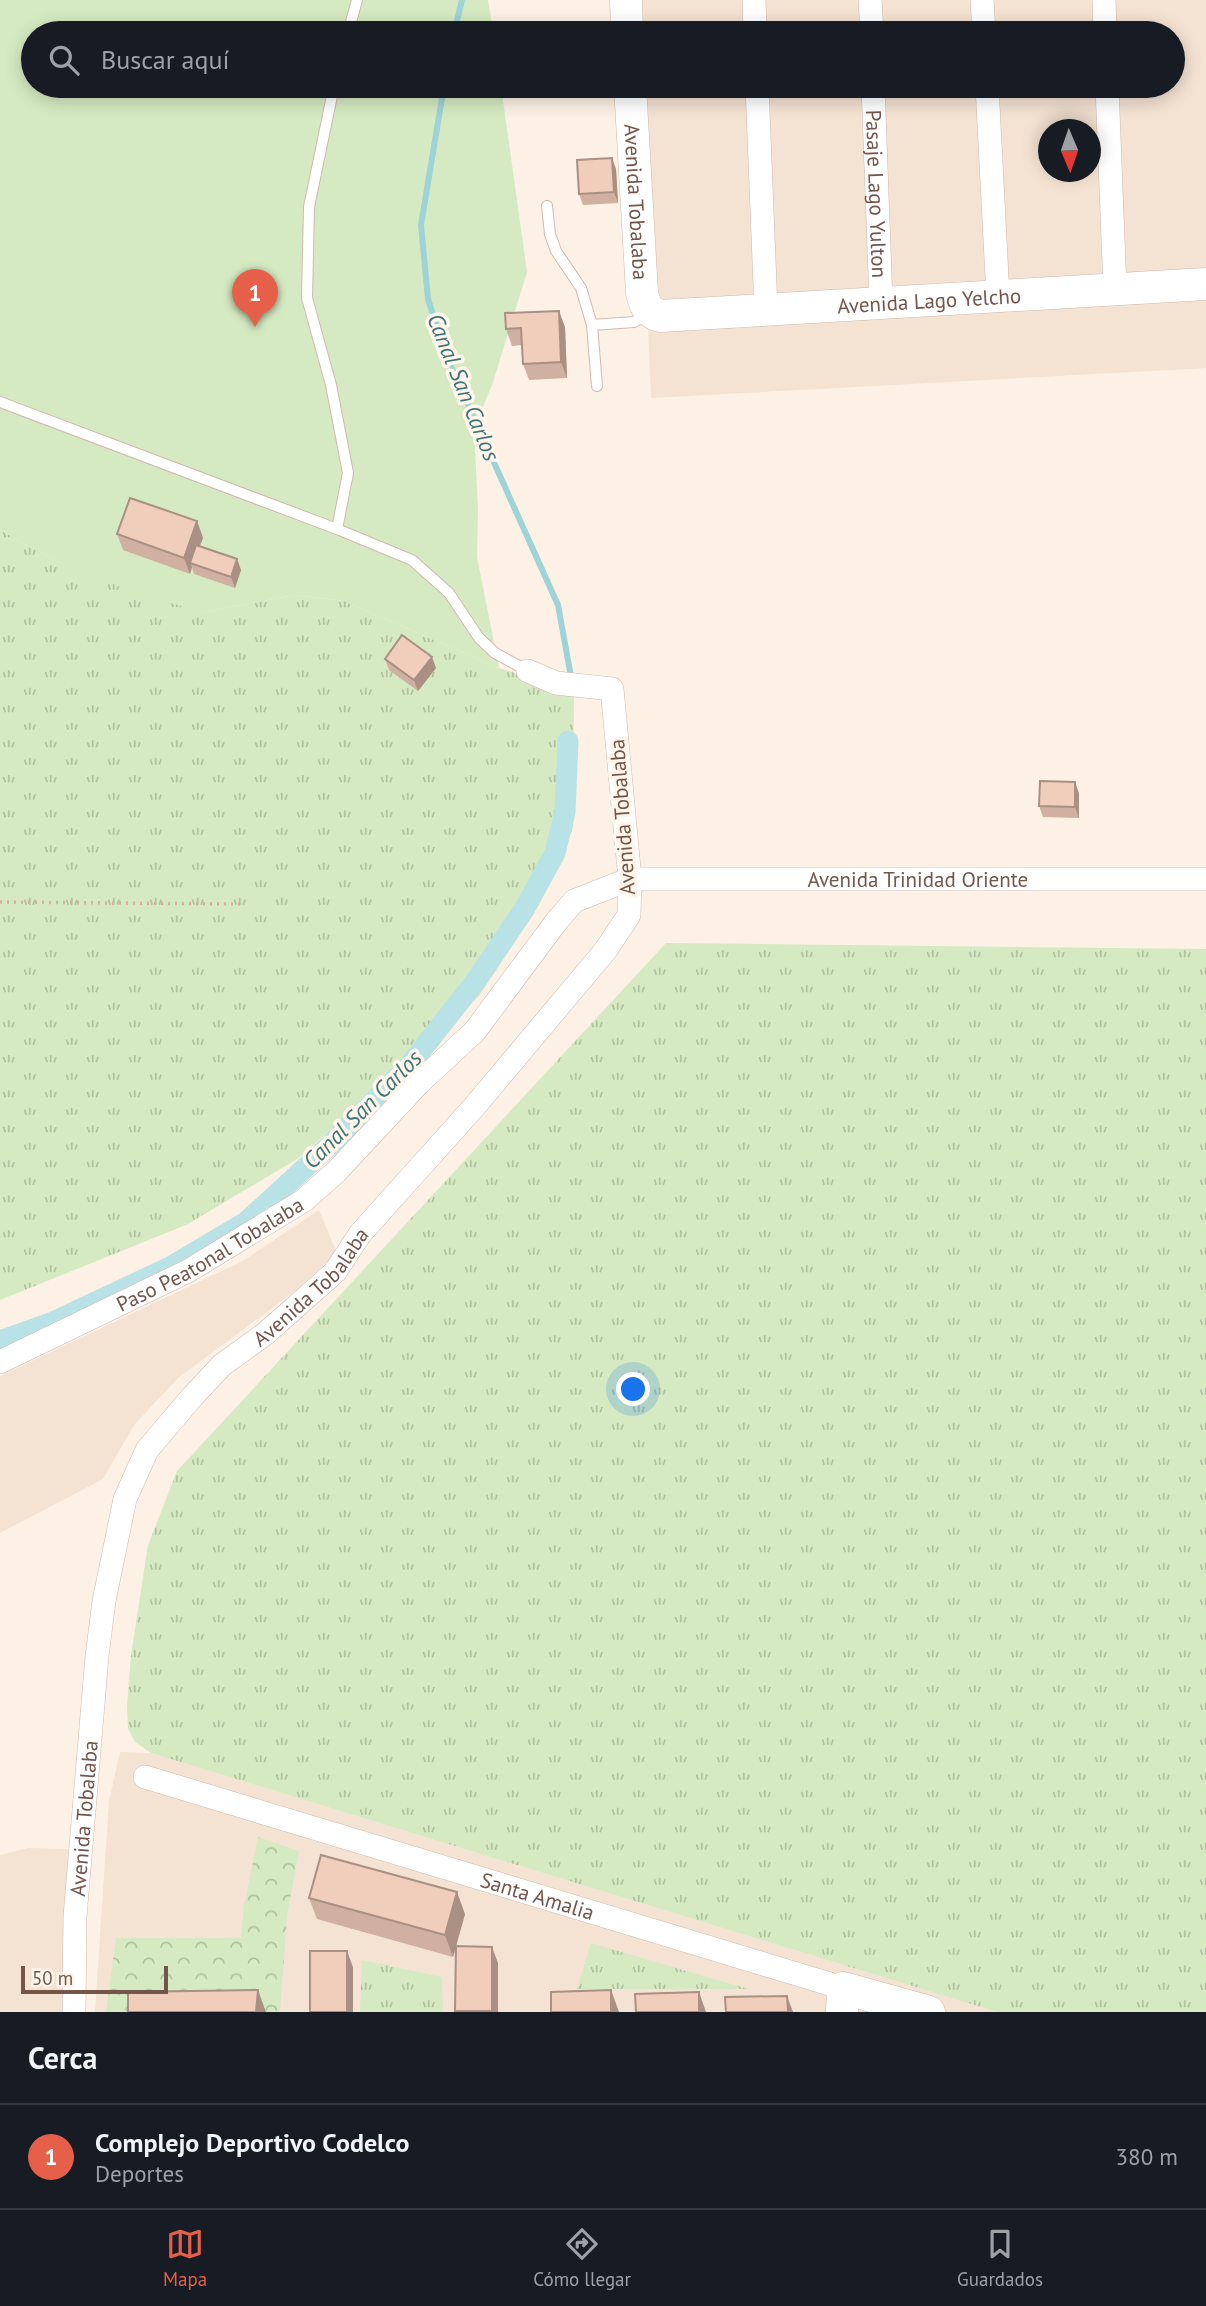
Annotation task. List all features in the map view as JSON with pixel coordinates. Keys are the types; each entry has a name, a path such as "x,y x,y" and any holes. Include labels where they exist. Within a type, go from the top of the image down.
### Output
{"street":[{"path":"625,0 626,21"},
{"path":"754,0 755,21"},
{"path":"870,0 871,21"},
{"path":"982,0 983,21"},
{"path":"1104,0 1105,21"},
{"name":"Avenida Tobalaba","path":"631,98 642,293 645,305 651,313"},
{"path":"757,98 766,310"},
{"name":"Pasaje Lago Yulton","path":"873,98 881,303"},
{"path":"988,98 998,297"},
{"path":"1107,98 1115,290"},
{"name":"Avenida Lago Yelcho","path":"651,313 660,316 1206,284"},
{"name":"Avenida Tobalaba","path":"74,2012 75,1917 98,1642 125,1499 147,1450 222,1365 265,1334 335,1272 360,1234 474,1107 605,951 629,915 630,879 612,689 556,683 528,671"},
{"name":"Avenida Trinidad Oriente","path":"630,879 1206,879"},
{"name":"Paso Peatonal Tobalaba","path":"0,1362 188,1271 303,1201 336,1171 419,1083 475,1031 574,901 630,879"},
{"name":"Santa Amalia","path":"145,1777 842,2000 929,2012"}],"lane":[{"path":"351,21 357,0"},
{"path":"332,98 309,207 307,298 331,385 348,473 337,529"},
{"path":"547,206 550,234 556,251 581,288 592,325 597,386"},
{"path":"592,325 634,322 651,313"},
{"path":"0,402 412,560 449,593 479,638 495,653 528,671"}],"path":[{"path":"0,902 240,904"}],"shaded area":[{"path":"634,0 1206,0 1206,368 651,398 638,98 1185,98 1185,21 635,21"},
{"path":"319,1210 337,1253 295,1291 178,1378 134,1425 103,1479 0,1533 0,1376 243,1261"},
{"path":"120,1752 151,1753 997,2012 95,2012 109,1801"},
{"path":"28,1848 68,1849 64,2012 0,2012 0,1855"}],"green space":[{"path":"0,0 488,0 491,21 21,21 21,98 503,98 527,272 493,382 474,430 478,509 477,557 499,668 344,601 294,595 206,612 143,596 56,561 0,530"},
{"path":"0,530 56,561 206,612 294,595 344,601 499,668 574,691 573,828 537,908 479,996 299,1158 186,1225 0,1300"},
{"path":"666,943 1206,949 1206,2012 997,2012 151,1753 135,1742 128,1729 131,1655 148,1545 177,1471"},
{"path":"258,1837 299,1851 287,1915 280,2012 106,2012 116,1938 241,1938 244,1906"},
{"path":"591,1943 748,1989 577,1989"},
{"path":"362,1960 442,1977 443,2012 360,2012"}],"building":[{"path":"612,158 614,192 579,194 577,160"},
{"path":"559,311 561,362 523,364 521,328 506,329 505,313"},
{"path":"130,498 197,521 184,558 117,534"},
{"path":"196,545 237,559 231,577 190,563"},
{"path":"402,635 432,657 414,680 385,659"},
{"path":"1040,781 1075,782 1075,807 1039,806"},
{"path":"321,1855 457,1892 445,1935 309,1898"},
{"path":"456,1946 492,1947 492,2011 455,2011"},
{"path":"310,1951 347,1951 347,2012 310,2012"},
{"path":"258,1990 256,2012 128,2012 128,1992"},
{"path":"611,1990 611,2012 551,2012 551,1992"},
{"path":"699,1992 699,2012 636,2012 635,1994"},
{"path":"787,1996 788,2012 726,2012 725,1997"}],"waterway":[{"name":"Canal San Carlos","path":"457,21 462,0"},
{"name":"Canal San Carlos","path":"442,98 421,225 428,299 447,358 558,605 571,677"},
{"name":"Canal San Carlos","path":"0,1341 51,1323 170,1267 246,1222 330,1145 408,1067 475,982 525,908 555,853 565,812 568,741"}],"place":[{"name":"Complejo Deportivo Codelco","path":"255,327"}]}
